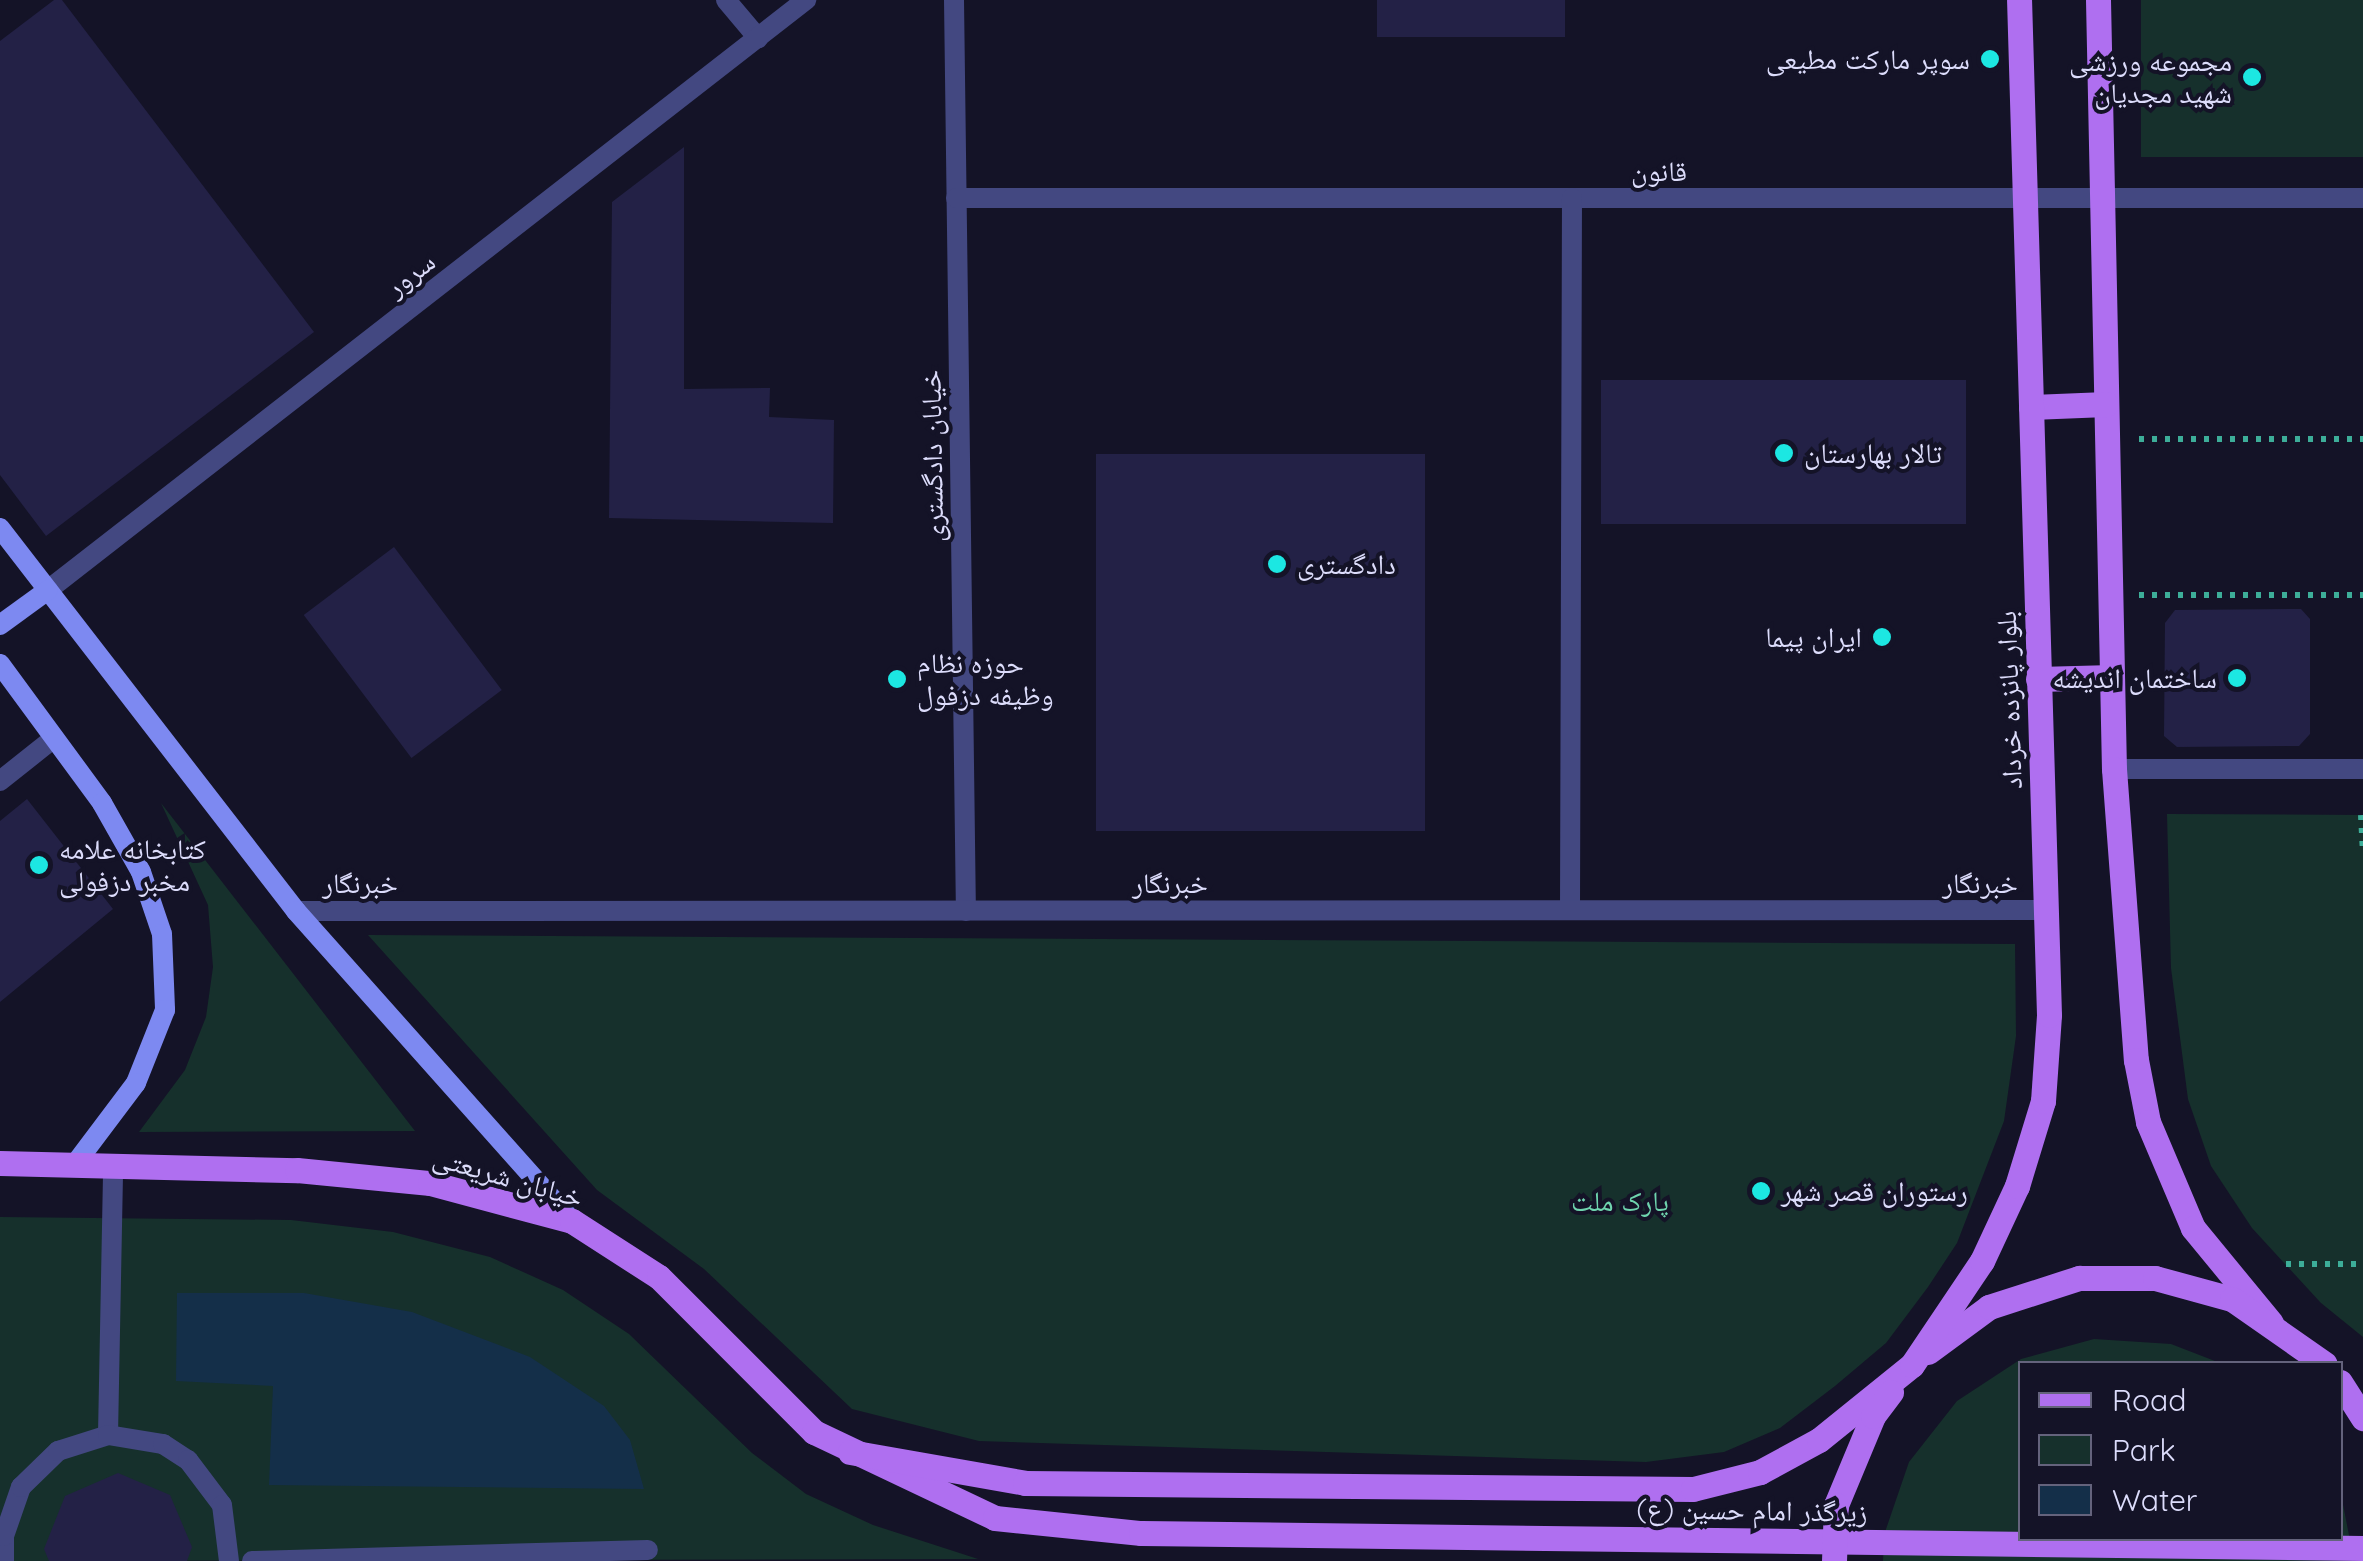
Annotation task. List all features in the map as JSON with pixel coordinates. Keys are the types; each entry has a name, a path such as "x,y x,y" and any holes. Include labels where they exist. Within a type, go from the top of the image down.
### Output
{"main road":[{"name":"بلوار پانزده خرداد","path":"1912,1364 1982,1261 2017,1186 2042,1101 2049,1015 2019,0"},
{"path":"2098,0 2114,769 2121,918 2148,1122 2193,1228 2271,1323"},
{"path":"2031,407 2106,404"},
{"path":"0,528 296,911 572,1220"},
{"path":"0,625 48,590"},
{"path":"0,664 54,738 141,872 162,934 164,1010 136,1083 75,1164"},
{"path":"2038,679 2112,677"},
{"name":"خیابان شریعتی","path":"0,1163 297,1170 430,1183 572,1220 659,1278 724,1338 782,1404 850,1452 996,1518 1141,1533"},
{"path":"850,1452 1025,1483 1693,1489 1760,1472 1819,1440 1989,1307 2080,1278 2156,1278 2232,1298 2320,1361"},
{"path":"1834,1561 1836,1504 1873,1416 1912,1364"},
{"path":"2351,1392 2363,1418"},
{"name":"زیرگذر امام حسین (ع)","path":"1141,1533 2363,1548"}],"street":[{"path":"726,0 758,38"},
{"name":"سرور","path":"48,590 806,0"},
{"name":"خیابان دادگستری","path":"954,0 966,910"},
{"name":"قانون","path":"956,198 2363,198"},
{"path":"1570,910 1572,198"},
{"path":"0,781 54,738"},
{"path":"2114,769 2363,770"},
{"name":"خبرنگار","path":"296,911 2045,910"},
{"path":"108,1435 112,1165"},
{"path":"4,1561 10,1510 21,1487 58,1451 108,1435 164,1444 198,1470 222,1506 229,1561"},
{"path":"252,1561 648,1550"}],"path":[{"path":"2108,439 2363,439"},
{"path":"2111,595 2363,594"},
{"path":"2361,815 2363,852"},
{"path":"2286,1264 2363,1264"}],"green space":[{"name":"مجموعه ورزشی شهید مجدیان","path":"2141,0 2363,0 2363,157 2141,157"},
{"path":"161,803 415,1131 139,1132 185,1070 206,1017 213,967 208,905"},
{"path":"2167,814 2363,815 2363,1337 2321,1303 2252,1228 2211,1166 2188,1099 2171,968"},
{"name":"پارک ملت","path":"368,935 2015,944 2016,1036 2004,1121 1957,1243 1928,1287 1886,1343 1835,1386 1780,1428 1724,1452 1646,1462 979,1441 852,1409 704,1269 597,1190"},
{"path":"0,1217 291,1220 393,1232 490,1257 563,1290 629,1334 752,1453 806,1494 873,1525 978,1559 0,1561"},
{"path":"2094,1339 2171,1344 2215,1361 2018,1361 2018,1541 2343,1541 2343,1504 2354,1561 1883,1561 1884,1535 1909,1462 1957,1401 2021,1359"}],"water":[{"path":"177,1293 304,1293 412,1312 530,1357 604,1406 630,1440 644,1489 269,1485 273,1386 176,1381"}],"building":[{"path":"54,0 62,0 314,332 46,536 0,475 0,41"},
{"path":"1377,0 1565,0 1565,37 1377,37"},
{"path":"684,147 684,389 770,388 769,417 834,420 833,523 609,518 612,202"},
{"name":"تالار بهارستان","path":"1601,380 1966,380 1966,524 1601,524"},
{"path":"1096,454 1425,454 1425,831 1096,831"},
{"path":"394,547 502,690 411,758 304,615"},
{"name":"ساختمان اندیشه","path":"2301,609 2310,619 2310,734 2299,746 2177,747 2164,736 2165,623 2175,610"},
{"name":"کتابخانه علامه مخبر دزفولی","path":"27,799 113,909 0,1002 0,821"},
{"path":"118,1473 170,1495 192,1547 187,1561 49,1561 44,1549 65,1496"}],"place":[{"name":"سوپر مارکت مطیعی","path":"1990,59"},
{"name":"مجموعه ورزشی شهید مجدیان","path":"2252,77"},
{"name":"تالار بهارستان","path":"1784,453"},
{"name":"دادگستری","path":"1277,564"},
{"name":"ایران پیما","path":"1882,637"},
{"name":"ساختمان اندیشه","path":"2237,678"},
{"name":"حوزه نظام وظیفه دزفول","path":"897,679"},
{"name":"کتابخانه علامه مخبر دزفولی","path":"39,865"},
{"name":"رستوران قصر شهر","path":"1761,1191"}]}
